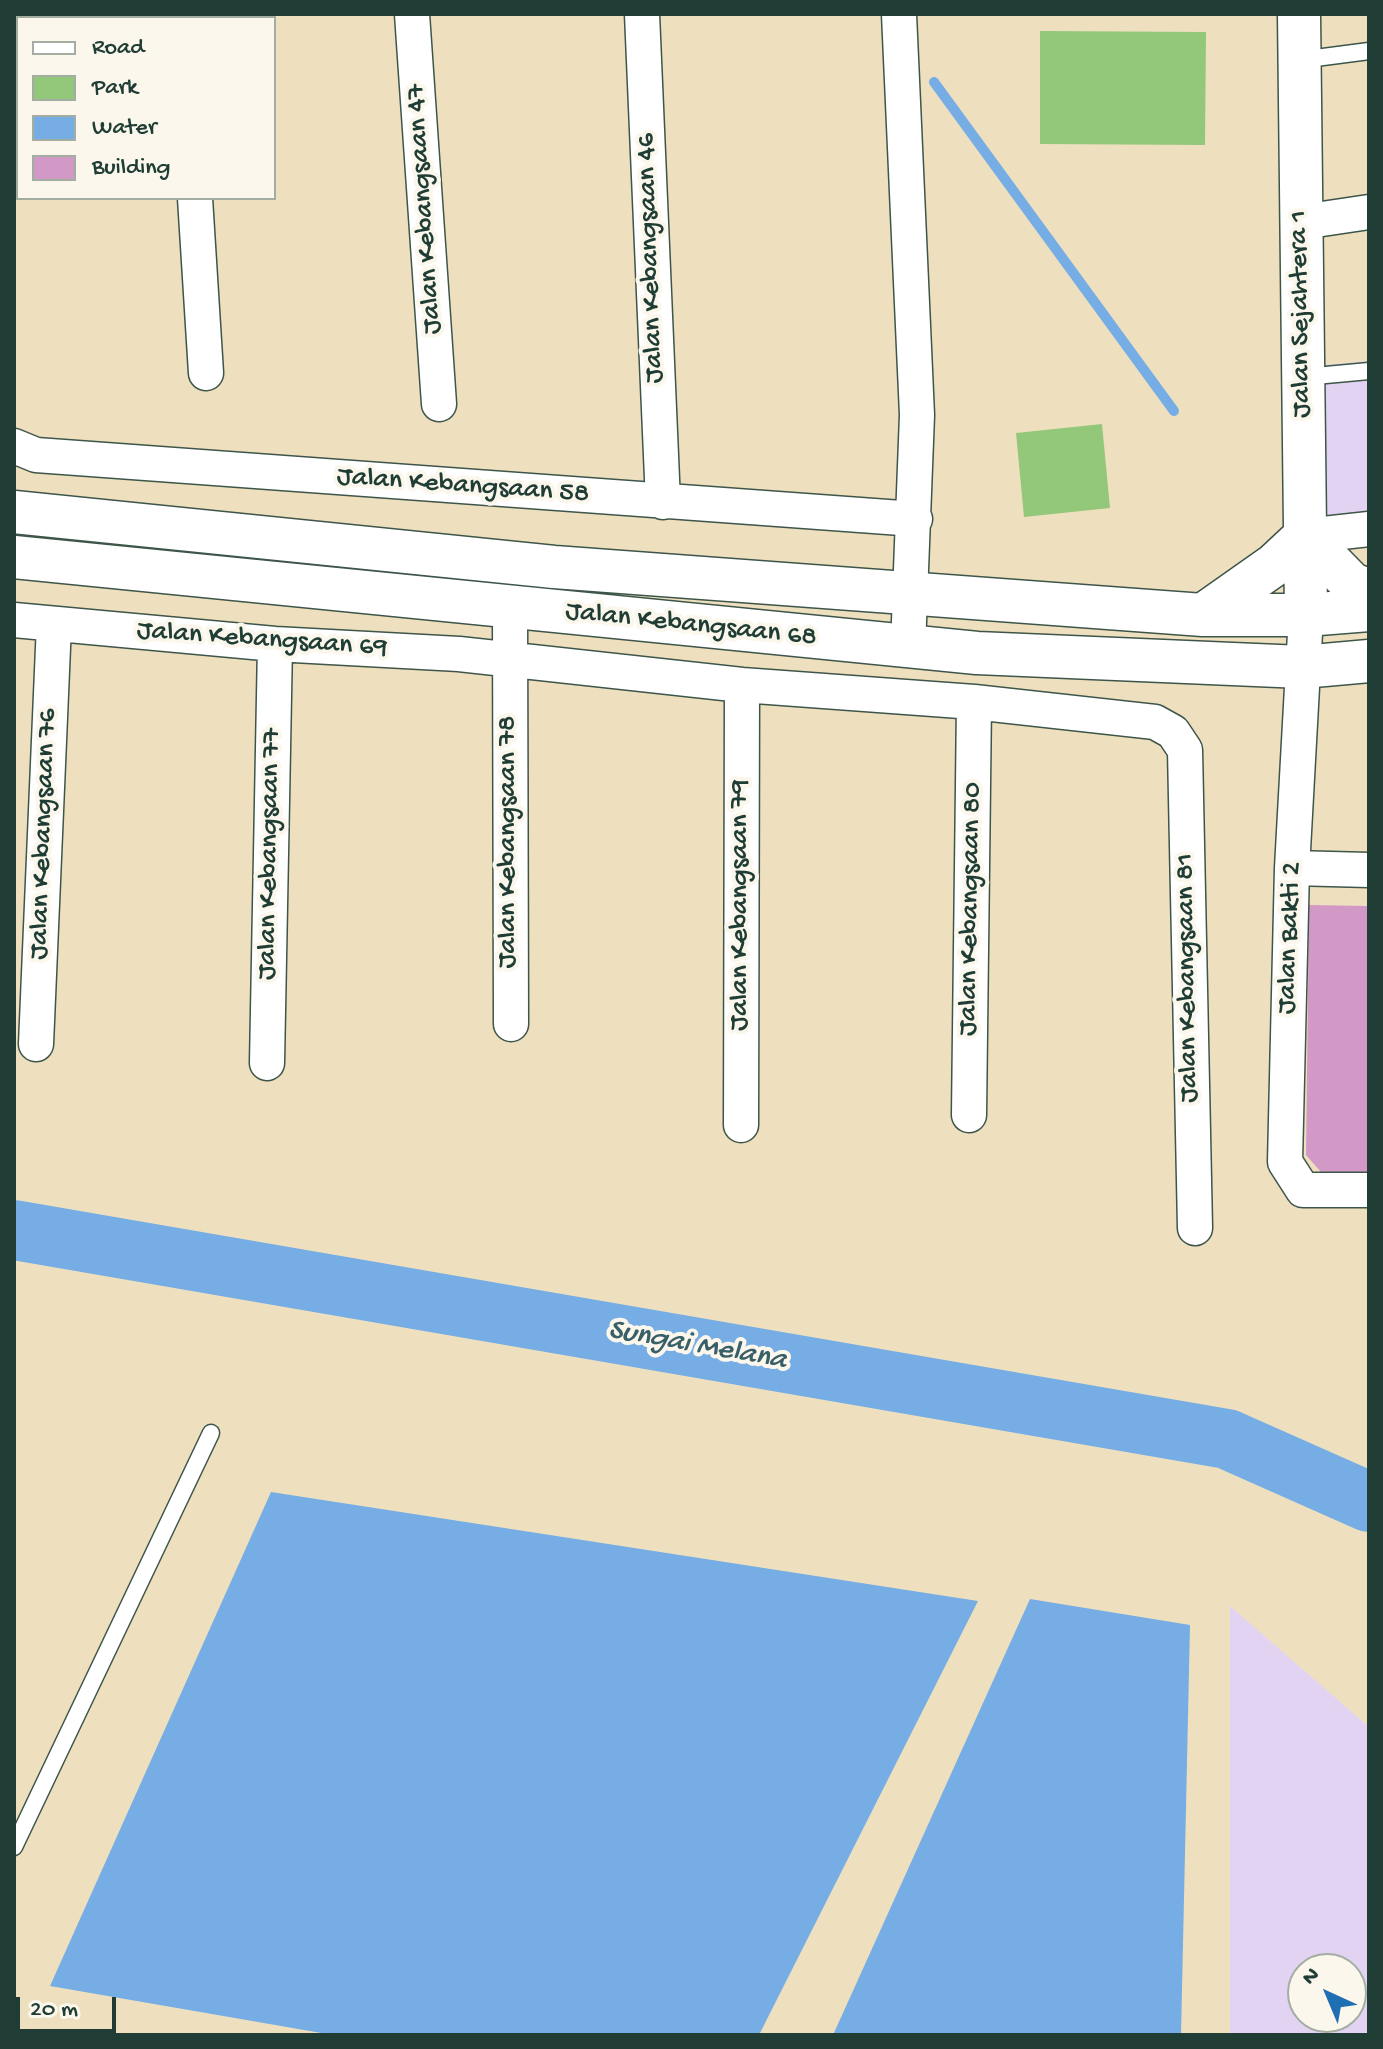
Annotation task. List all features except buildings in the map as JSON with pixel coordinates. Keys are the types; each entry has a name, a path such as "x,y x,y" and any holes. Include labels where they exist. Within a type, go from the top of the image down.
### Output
{"street":[{"name":"Jalan Kebangsaan 47","path":"412,14 439,404"},
{"name":"Jalan Kebangsaan 46","path":"642,14 663,502"},
{"path":"899,14 917,415 908,647"},
{"name":"Jalan Sejahtera 1","path":"1299,14 1306,615"},
{"path":"195,200 206,373"},
{"path":"1302,222 1369,212"},
{"name":"Jalan Kebangsaan 58","path":"14,446 36,455 915,519"},
{"name":"Jalan Kebangsaan 68","path":"14,512 554,567 1203,615 1306,615 1369,610"},
{"path":"1203,615 1264,573 1305,536 1369,529"},
{"path":"1305,536 1352,584 1369,590"},
{"name":"Jalan Kebangsaan 68","path":"14,557 977,653 1302,667 1369,661"},
{"name":"Jalan Kebangsaan 78","path":"510,608 511,1024"},
{"name":"Jalan Bakti 2","path":"1306,615 1292,868 1285,1162 1303,1190 1369,1190"},
{"name":"Jalan Kebangsaan 69","path":"14,620 275,644 509,660 742,685 974,702 1155,722 1173,732"},
{"name":"Jalan Kebangsaan 76","path":"36,1044 54,624"},
{"name":"Jalan Kebangsaan 77","path":"267,1063 275,644"},
{"name":"Jalan Kebangsaan 79","path":"741,1125 742,685"},
{"name":"Jalan Kebangsaan 80","path":"969,1115 974,702"},
{"name":"Jalan Kebangsaan 81","path":"1173,732 1185,750 1195,1228"},
{"path":"1292,868 1369,870"}],"lane":[{"path":"1300,60 1369,51"},
{"path":"1303,377 1369,371"},
{"path":"14,1847 211,1433"}],"shaded area":[{"path":"1369,361 1369,515 1323,520 1323,365"},
{"path":"1230,1606 1369,1727 1369,2035 1230,2035"}],"green space":[{"path":"1040,31 1206,32 1205,145 1040,144"},
{"path":"1102,424 1110,508 1024,517 1016,433"}],"water":[{"path":"271,1492 978,1601 759,2035 333,2035 50,1986"},
{"path":"1030,1599 1190,1625 1181,2035 833,2035"}],"waterway":[{"path":"934,82 1174,411"},
{"name":"Sungai Melana","path":"14,1230 1227,1439 1369,1502"}]}
